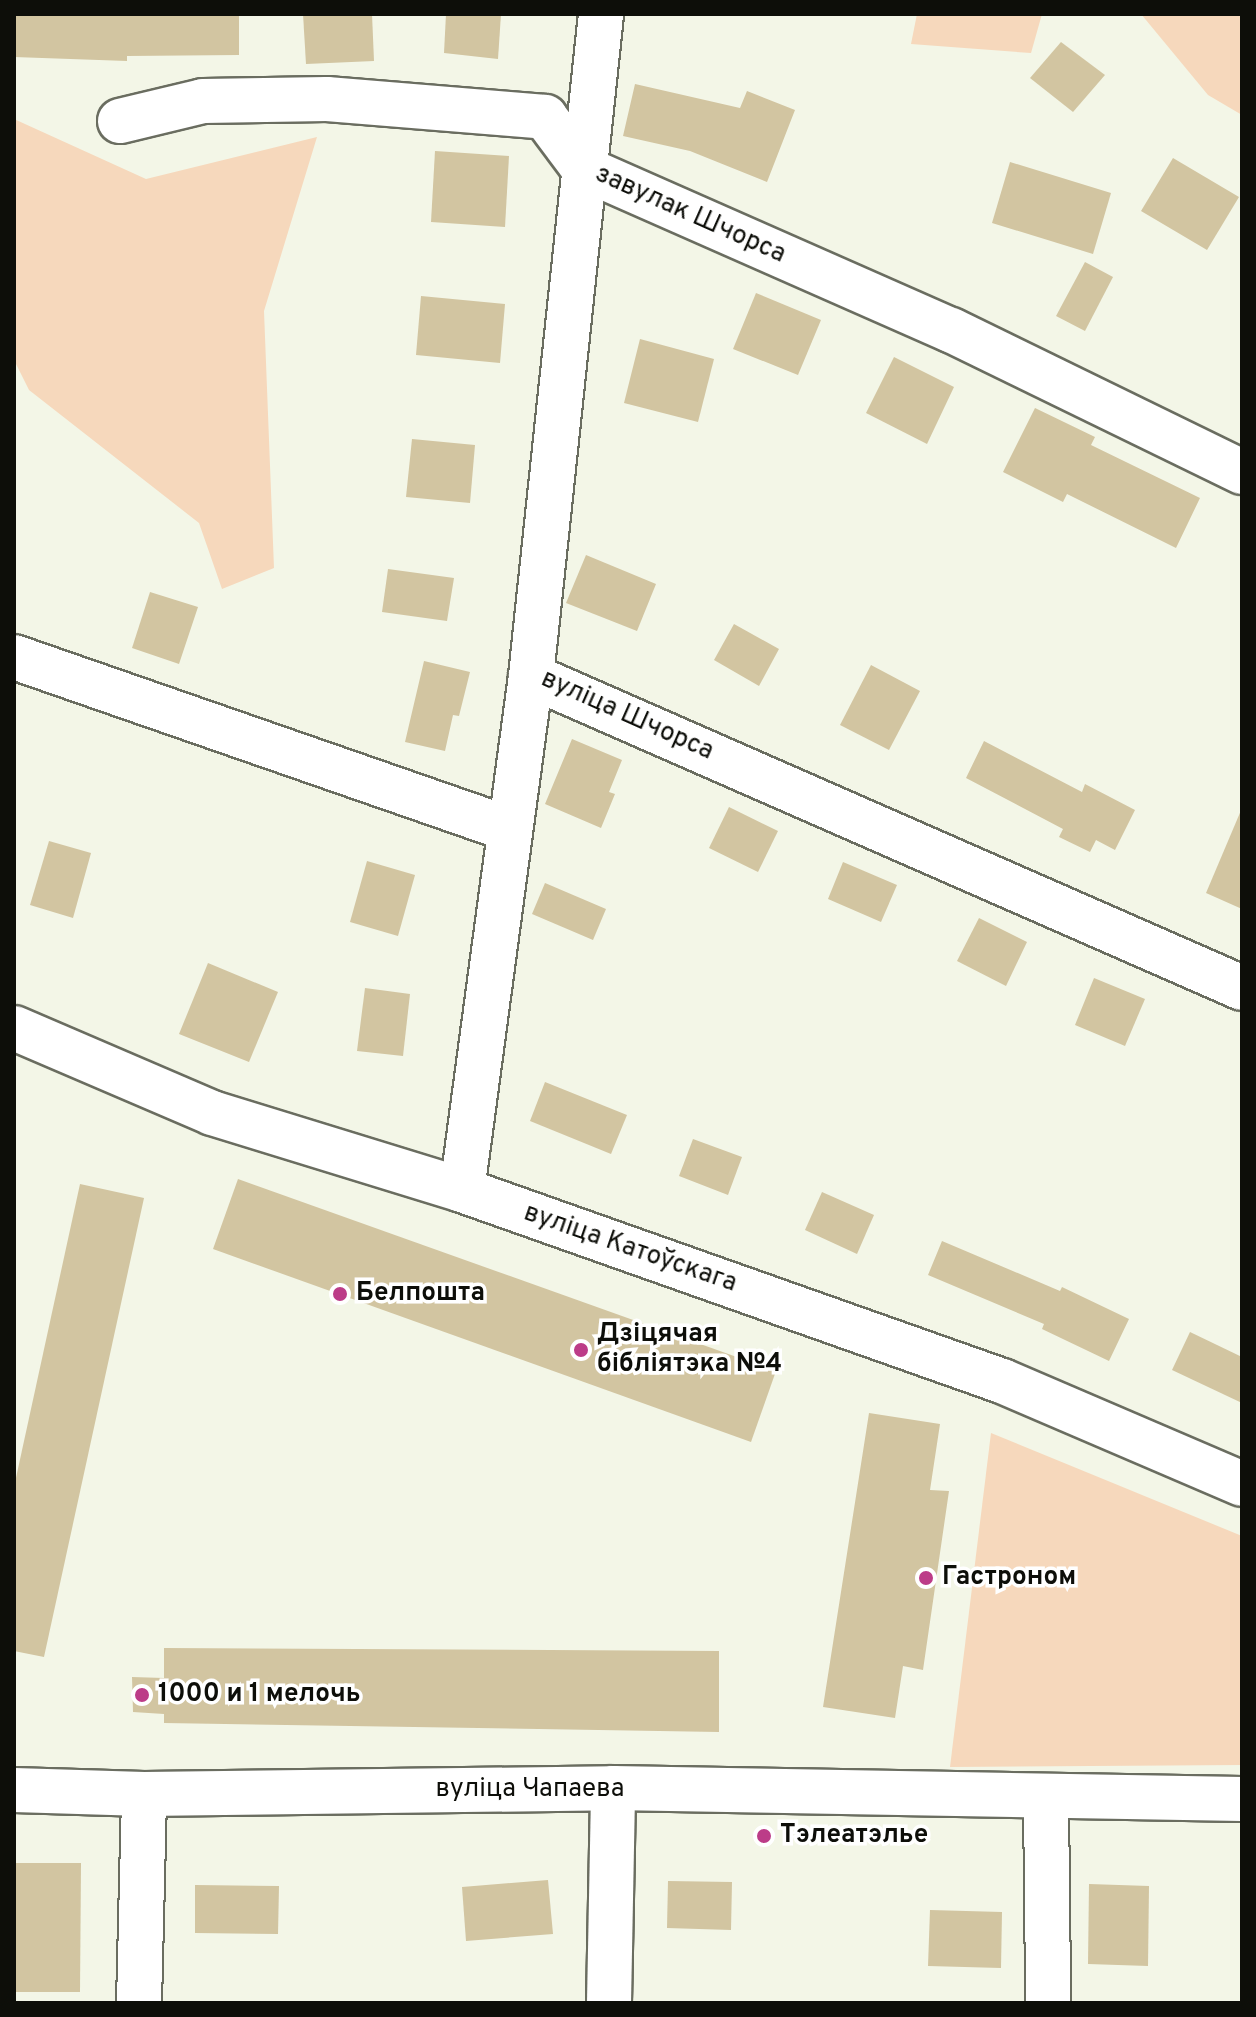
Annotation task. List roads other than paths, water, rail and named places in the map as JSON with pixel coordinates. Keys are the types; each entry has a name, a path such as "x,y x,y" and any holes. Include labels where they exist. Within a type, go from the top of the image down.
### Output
{"street":[{"name":"вуліца Шчорса","path":"601,14 531,676 1242,988"},
{"name":"завулак Шчорса","path":"120,121 203,101 327,99 545,117 583,168 951,330 1242,472"},
{"path":"14,657 509,829"},
{"path":"462,1190 531,676"},
{"name":"вуліца Катоўскага","path":"14,1028 212,1113 462,1190 1002,1381 1242,1484"},
{"path":"609,2003 613,1788"},
{"name":"вуліца Чапаева","path":"14,1790 144,1794 613,1788 931,1792 1046,1798 1242,1799"},
{"path":"139,2003 144,1794"},
{"path":"1046,1798 1048,2003"}],"place":[{"name":"Белпошта","path":"340,1294"},
{"name":"Дзіцячая бібліятэка №4","path":"581,1350"},
{"name":"Гастроном","path":"926,1578"},
{"name":"1000 и 1 мелочь","path":"142,1695"},
{"name":"Тэлеатэлье","path":"764,1836"}]}
